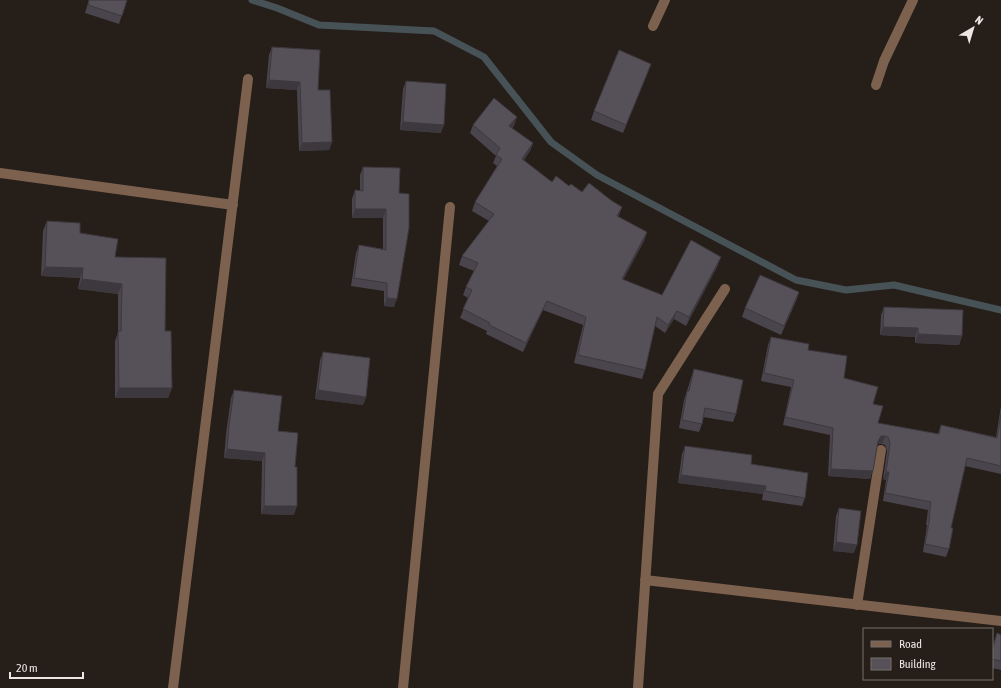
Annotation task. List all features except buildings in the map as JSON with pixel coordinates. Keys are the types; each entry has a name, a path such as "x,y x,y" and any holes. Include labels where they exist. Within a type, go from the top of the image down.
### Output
{"street":[{"path":"653,26 665,0"},
{"path":"876,85 884,61 913,0"},
{"path":"173,688 248,79"},
{"path":"0,172 233,205"},
{"path":"403,688 450,207"},
{"path":"638,688 658,394 725,289"},
{"path":"857,605 881,450"},
{"path":"645,580 1001,621"}],"waterway":[{"path":"252,0 277,8 319,25 434,31 484,57 551,142 597,175 796,280 846,290 894,285 1001,310"}]}
